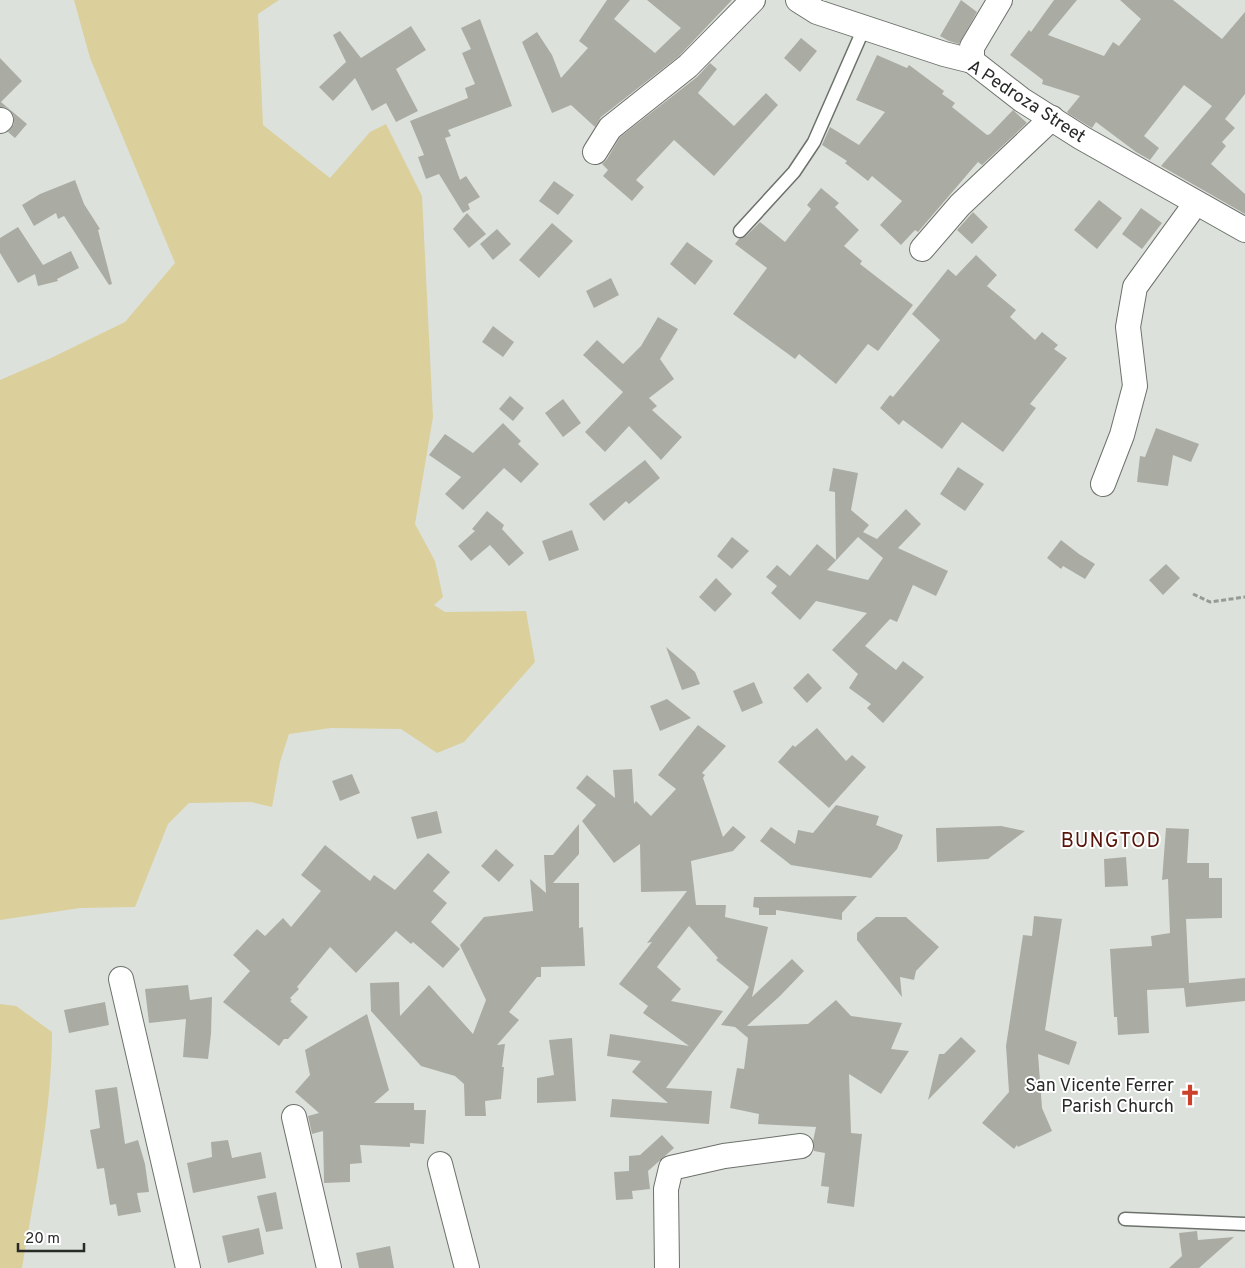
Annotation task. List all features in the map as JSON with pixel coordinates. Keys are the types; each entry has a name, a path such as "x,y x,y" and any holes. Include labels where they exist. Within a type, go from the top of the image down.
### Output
{"street":[{"path":"595,152 610,128 688,66 753,0"},
{"name":"A Pedroza Street","path":"798,0 817,12 972,61 1022,100 1082,138 1245,230"},
{"path":"972,61 972,47 1000,0"},
{"path":"922,249 960,205 1052,118"},
{"path":"1103,484 1122,435 1135,386 1128,327 1135,287 1196,203"},
{"path":"121,978 188,1268"},
{"path":"294,1117 330,1268"},
{"path":"667,1268 666,1189 671,1168 724,1156 801,1146"},
{"path":"440,1164 467,1268"}],"lane":[{"path":"740,231 794,172 814,142 864,28"},
{"path":"1125,1219 1245,1224"}],"path":[{"path":"1193,594 1210,602 1245,597"}],"shaded area":[{"path":"74,0 279,0 258,14 263,125 330,178 370,132 386,124 422,196 433,417 415,524 435,561 443,597 434,605 445,612 526,611 535,662 464,742 437,753 401,729 331,728 289,734 280,762 272,807 251,802 189,803 168,824 135,907 80,908 0,920 0,380 51,358 125,322 175,263 90,58"},
{"path":"0,1004 16,1006 52,1032 46,1121 22,1268 0,1268"}],"building":[{"path":"607,0 630,0 614,19 655,53 681,28 647,0 732,0 679,56 601,117 595,127 571,105 552,113 522,42 537,32 552,55 561,78 588,48 579,41"},
{"path":"961,0 977,12 959,44 940,36"},
{"path":"1054,0 1077,0 1048,35 1104,56 1113,42 1119,46 1141,19 1120,0 1173,0 1222,39 1245,12 1245,94 1225,119 1235,128 1222,142 1226,146 1211,164 1245,194 1245,214 1161,166 1212,106 1184,85 1144,136 1159,148 1150,160 1136,152 1096,122 1092,128 1069,114 1067,112 1080,96 1042,84 1043,80 1010,55 1029,30 1031,32"},
{"path":"480,19 512,106 448,130 451,136 445,138 460,180 466,176 480,197 468,204 470,209 463,213 439,174 426,179 418,157 424,155 410,121 468,98 465,88 475,84 462,53 471,49 461,28"},
{"path":"411,26 426,50 396,69 418,111 396,122 386,103 372,111 355,78 333,101 319,87 346,62 333,35 340,31 361,58"},
{"path":"801,38 817,51 800,72 784,58"},
{"path":"877,55 907,68 909,65 944,91 942,94 955,103 952,107 987,135 1013,110 1027,123 982,165 978,162 918,232 915,230 901,245 880,225 902,201 872,176 868,181 845,163 847,161 822,145 830,127 859,145 885,112 856,100"},
{"path":"0,58 22,81 1,102 27,124 15,138 8,132 14,124 14,116 10,110 0,107"},
{"path":"710,63 717,69 698,93 734,126 766,93 778,105 714,176 674,140 636,180 644,187 632,201 603,176 608,170 602,164 620,137 697,77"},
{"path":"75,180 84,204 100,229 98,230 112,284 109,285 64,216 58,219 56,213 34,226 22,205 40,194"},
{"path":"554,181 574,195 558,215 539,201"},
{"path":"821,188 839,203 835,207 859,230 844,246 862,261 860,264 913,305 878,351 868,344 836,384 799,354 795,359 733,314 767,268 735,244 760,222 785,242 811,209 807,205"},
{"path":"1099,200 1122,218 1097,249 1074,230"},
{"path":"1141,208 1162,223 1142,249 1122,234"},
{"path":"973,212 988,227 972,244 957,230"},
{"path":"467,213 486,234 469,248 453,229"},
{"path":"552,223 573,241 539,278 519,260"},
{"path":"18,227 43,265 71,251 79,268 57,279 58,281 38,286 35,274 18,283 0,253 0,238"},
{"path":"497,229 511,244 493,260 480,244"},
{"path":"687,242 713,261 695,285 670,264"},
{"path":"976,255 997,275 987,286 1016,310 1010,317 1035,340 1042,332 1058,345 1054,349 1067,358 1030,404 1036,408 1003,452 962,422 942,449 903,420 899,425 880,408 890,395 893,397 940,340 912,314 948,269 956,276"},
{"path":"611,278 619,295 594,308 586,291"},
{"path":"658,317 678,329 660,359 674,379 649,398 657,406 652,410 682,437 661,460 629,426 605,452 585,432 623,392 583,355 597,340 623,364 641,346"},
{"path":"493,326 514,342 503,357 482,342"},
{"path":"510,396 524,408 513,421 499,409"},
{"path":"563,399 581,423 563,437 545,413"},
{"path":"503,423 521,441 518,444 539,464 521,483 504,468 463,510 445,494 461,477 429,455 445,434 473,453"},
{"path":"1156,428 1199,444 1191,462 1173,455 1168,486 1137,482 1140,456 1145,457"},
{"path":"645,460 660,478 629,504 626,501 604,521 589,504"},
{"path":"958,467 984,484 965,511 940,494"},
{"path":"833,468 858,473 851,510 869,525 863,532 877,539 906,509 921,524 898,548 948,571 936,596 913,585 897,622 890,619 865,646 896,670 903,661 924,677 883,723 867,708 871,704 849,688 858,674 832,650 867,613 816,601 800,620 771,593 777,586 766,577 777,565 790,576 817,544 836,560 835,492 829,491","holes":["858,537 883,558 868,580 827,570"]},
{"path":"487,511 504,525 502,529 524,553 509,566 490,545 471,561 458,546 475,531 472,529"},
{"path":"572,530 579,550 549,561 542,541"},
{"path":"732,537 749,551 732,569 717,556"},
{"path":"1061,540 1095,564 1085,579 1063,566 1061,569 1047,558"},
{"path":"1166,564 1180,578 1163,595 1149,580"},
{"path":"716,578 732,594 715,612 699,597"},
{"path":"666,647 695,672 700,684 682,690"},
{"path":"808,673 822,688 807,703 793,688"},
{"path":"754,682 763,703 742,712 733,691"},
{"path":"667,699 691,718 660,731 650,706"},
{"path":"698,725 726,746 702,773 705,775 703,778 723,837 733,826 746,837 733,851 691,861 696,905 726,905 725,917 768,927 752,997 792,959 804,971 747,1026 808,1024 836,1000 851,1016 902,1023 891,1049 909,1051 881,1094 849,1074 851,1133 862,1134 854,1207 827,1203 829,1187 821,1186 825,1153 814,1151 813,1141 816,1127 758,1124 759,1114 730,1108 737,1068 744,1069 748,1038 735,1027 721,1025 749,987 716,960 718,958 689,926 657,967 681,989 671,1001 723,1011 666,1088 712,1091 709,1124 610,1117 612,1099 668,1103 632,1072 641,1061 607,1056 610,1034 689,1046 643,1013 648,1006 619,984 652,942 647,943 687,891 641,892 640,844 614,863 582,821 596,805 576,788 587,775 615,798 613,770 632,769 634,804 636,801 651,816 676,789 658,775"},
{"path":"817,728 846,761 852,755 866,767 829,808 778,762 793,745 795,747"},
{"path":"352,774 360,793 340,801 332,781"},
{"path":"836,805 879,816 876,825 903,835 897,849 871,878 791,865 760,841 771,827 795,844 798,830 813,833"},
{"path":"437,811 442,833 417,839 411,817"},
{"path":"579,824 579,854 553,883 579,883 579,928 583,927 585,966 541,967 541,977 537,977 509,1012 519,1020 497,1045 505,1044 501,1099 485,1101 486,1116 465,1116 464,1084 455,1076 421,1066 371,1011 370,983 399,982 400,1016 429,985 473,1034 486,1000 460,945 484,917 533,911 530,879 546,893 544,855 553,855"},
{"path":"1001,826 1025,831 988,859 937,862 936,828"},
{"path":"1166,828 1189,829 1187,863 1209,863 1209,878 1222,878 1222,918 1186,919 1189,983 1245,978 1245,1001 1186,1007 1184,988 1147,990 1149,1033 1118,1035 1117,1017 1114,1017 1110,949 1152,946 1151,936 1170,933 1168,879 1162,880"},
{"path":"325,845 370,881 374,875 395,890 428,853 450,872 433,891 447,903 431,922 460,949 443,968 413,942 411,944 396,931 356,973 330,947 297,987 299,989 290,998 292,1000 290,1001 308,1017 279,1046 223,1002 250,971 233,955 257,929 265,936 283,918 291,927 321,891 301,875"},
{"path":"496,849 514,865 499,882 481,866"},
{"path":"1126,857 1128,886 1105,887 1104,859"},
{"path":"857,896 842,913 842,920 776,910 776,915 759,915 759,908 753,907 754,897"},
{"path":"1034,916 1062,919 1045,1030 1077,1042 1069,1065 1038,1054 1042,1108 1052,1131 1018,1147 1017,1145 1014,1149 982,1123 1009,1092 1006,1046 1023,935 1032,936"},
{"path":"876,917 906,917 939,947 916,971 914,980 900,977 902,997 857,940 857,933"},
{"path":"188,985 190,1000 212,997 208,1059 183,1057 186,1019 149,1023 145,989"},
{"path":"105,1002 109,1025 69,1033 64,1010"},
{"path":"367,1014 389,1090 374,1103 414,1103 414,1110 426,1110 424,1144 410,1143 410,1147 360,1145 362,1163 350,1164 350,1182 324,1183 323,1131 312,1134 308,1116 319,1113 295,1092 310,1075 305,1050"},
{"path":"961,1037 976,1051 928,1100 939,1054 944,1054"},
{"path":"572,1038 576,1101 537,1103 537,1078 554,1075 549,1040"},
{"path":"117,1087 125,1144 138,1140 145,1164 149,1192 137,1193 141,1212 118,1216 116,1204 110,1205 104,1168 97,1169 90,1130 100,1128 95,1090"},
{"path":"662,1135 674,1148 648,1171 650,1189 632,1191 633,1199 616,1200 614,1172 629,1171 629,1156 640,1155"},
{"path":"228,1140 232,1158 261,1152 266,1178 193,1193 187,1163 212,1157 211,1142"},
{"path":"276,1192 283,1229 266,1232 257,1196"},
{"path":"259,1228 264,1254 228,1263 222,1236"},
{"path":"1197,1231 1198,1240 1234,1237 1199,1268 1169,1268 1182,1256 1179,1233"},
{"path":"390,1246 394,1268 359,1268 356,1253"}],"place":[{"name":"San Vicente Ferrer Parish Church","path":"1190,1095"}],"district":[{"name":"BUNGTOD","path":"1111,840"}]}
